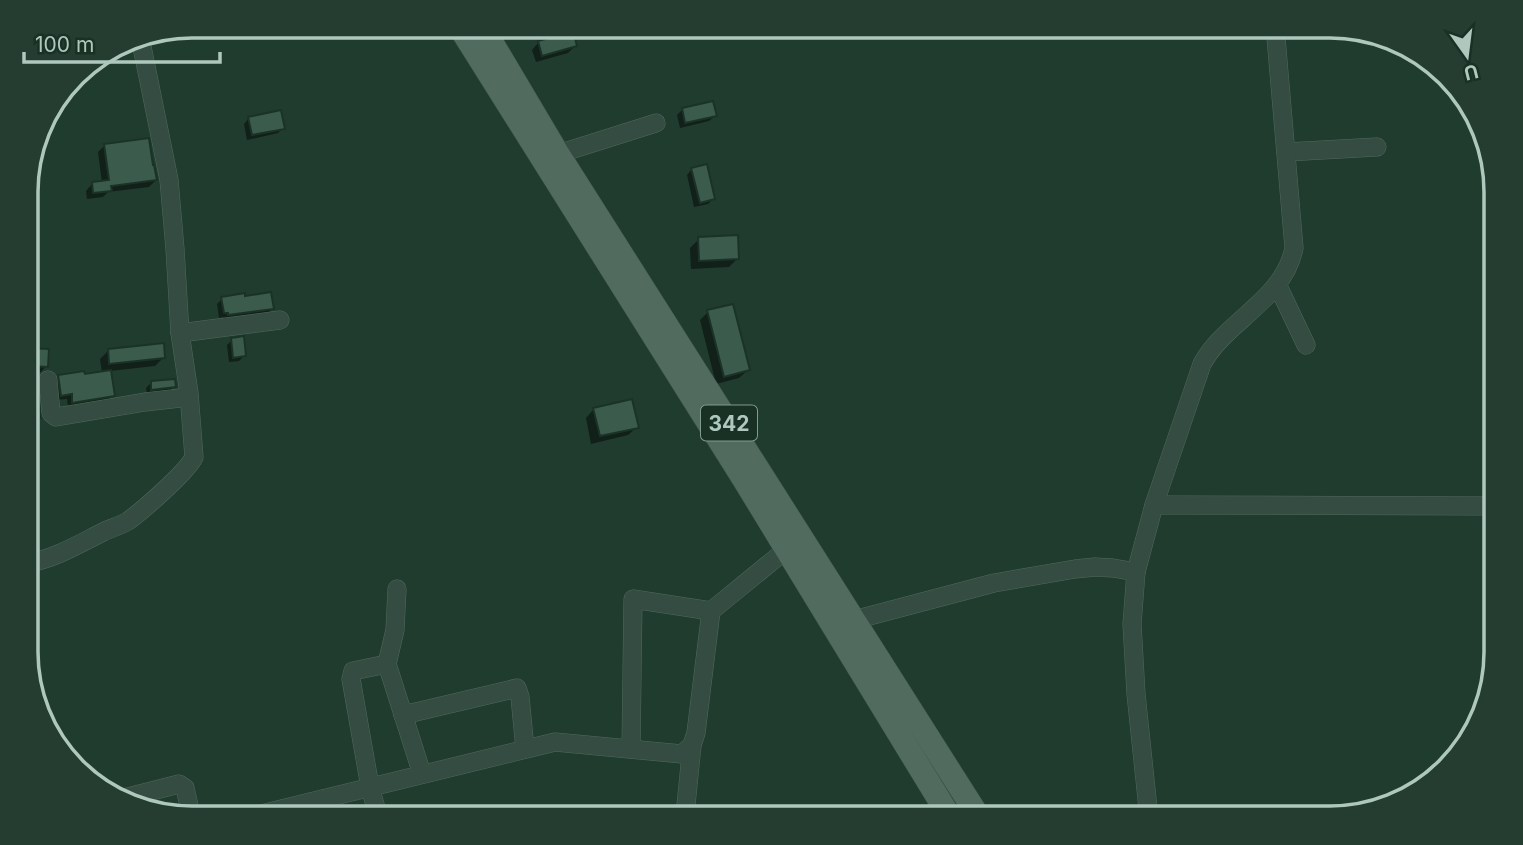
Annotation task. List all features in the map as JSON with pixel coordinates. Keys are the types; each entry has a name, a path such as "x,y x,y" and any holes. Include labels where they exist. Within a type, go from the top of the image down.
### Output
{"main road":[{"name":"342","path":"467,38 787,549 944,806"},
{"name":"342","path":"489,38 558,154 972,806"}],"street":[{"path":"1148,806 1136,695 1132,624 1136,572 1154,505 1202,364 1216,344 1277,284 1292,260 1294,248 1276,38"},
{"path":"38,561 127,522 180,475 194,457 180,333 169,180 142,47"},
{"path":"558,154 656,123"},
{"path":"1286,152 1377,147"},
{"path":"1277,284 1306,345"},
{"path":"180,333 280,320"},
{"path":"48,380 51,413 56,417 189,397"},
{"path":"1154,505 1484,506"},
{"path":"686,806 710,611 787,549"},
{"path":"854,620 994,583 1075,569 1095,567 1136,572"},
{"path":"397,589 395,630 387,664 422,774"},
{"path":"631,749 633,599 710,611"},
{"path":"375,806 351,679 353,671 387,664"},
{"path":"403,715 517,688 525,749"},
{"path":"295,806 555,742 682,754 692,745"},
{"path":"134,795 179,784 185,788 189,806"},
{"path":"323,799 324,806"}],"building":[{"path":"548,38 575,38 577,46 542,56 538,41"},
{"path":"713,101 717,116 685,123 682,108"},
{"path":"281,110 285,129 252,135 248,117"},
{"path":"149,138 157,180 111,186 112,191 93,193 92,182 109,180 104,144"},
{"path":"707,164 715,199 700,203 691,168"},
{"path":"738,235 739,259 699,261 698,237"},
{"path":"271,292 274,309 228,315 224,313 221,297"},
{"path":"733,304 750,370 724,377 707,310"},
{"path":"244,336 246,356 233,358 231,338"},
{"path":"164,343 165,358 109,364 108,349"},
{"path":"38,348 49,349 48,367 38,366"},
{"path":"111,370 115,396 72,403 72,394 61,396 58,375"},
{"path":"175,379 176,387 151,390 151,381"},
{"path":"38,395 41,418 38,418"},
{"path":"632,399 639,428 600,436 593,408"}]}
